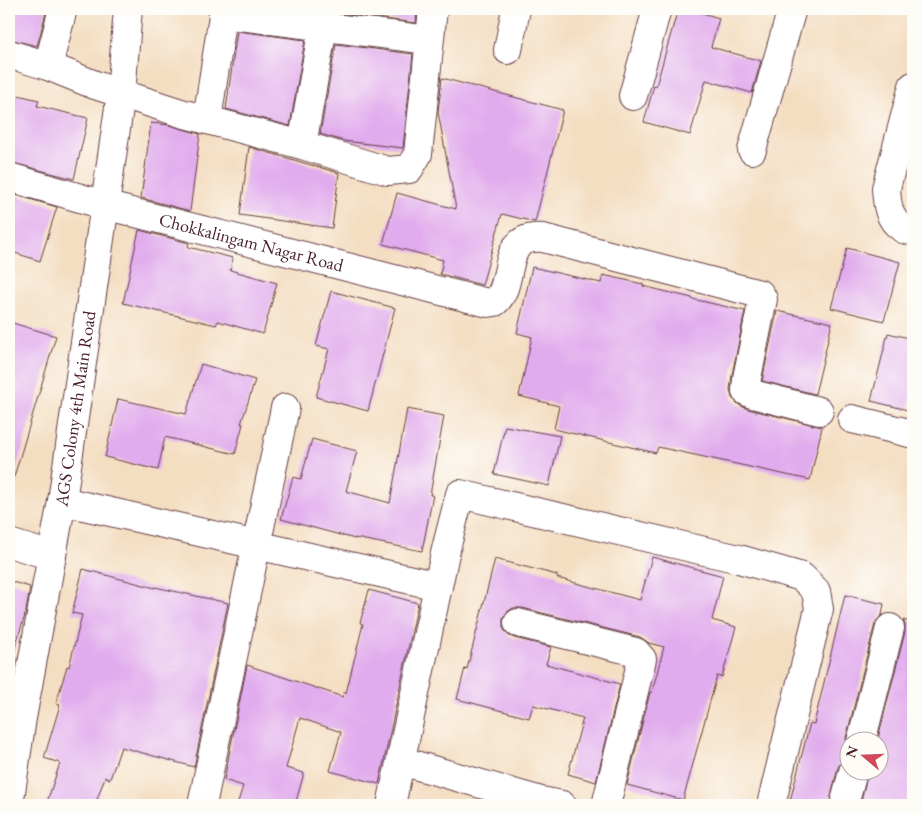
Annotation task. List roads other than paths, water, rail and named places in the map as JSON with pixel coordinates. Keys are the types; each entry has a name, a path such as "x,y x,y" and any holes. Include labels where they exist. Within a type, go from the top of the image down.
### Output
{"street":[{"path":"48,66 64,9"},
{"name":"AGS Colony 4th Main Road","path":"9,805 16,716 52,556 62,501 121,94 128,9"},
{"path":"9,54 48,66 121,94 207,120 388,171 409,169 418,154 433,9"},
{"path":"508,50 516,9"},
{"path":"633,96 657,9"},
{"path":"752,150 792,9"},
{"path":"207,120 224,12 429,40"},
{"path":"302,146 323,27"},
{"path":"913,86 886,188 886,204 890,215 902,229 913,231"},
{"name":"Chokkalingam Nagar Road","path":"9,177 104,205 480,301 495,302 503,292 514,249 523,241 532,237 543,238 760,294 763,299 746,391 819,411"},
{"path":"202,805 255,544 285,408"},
{"path":"852,419 913,434"},
{"path":"391,805 438,586 460,494 739,559 802,577 816,591 819,610 771,805"},
{"path":"62,501 438,586"},
{"path":"9,542 52,556"},
{"path":"518,623 636,652 642,659 606,805"},
{"path":"864,732 890,628"},
{"path":"401,761 548,804"},
{"path":"844,805 850,782"}]}
